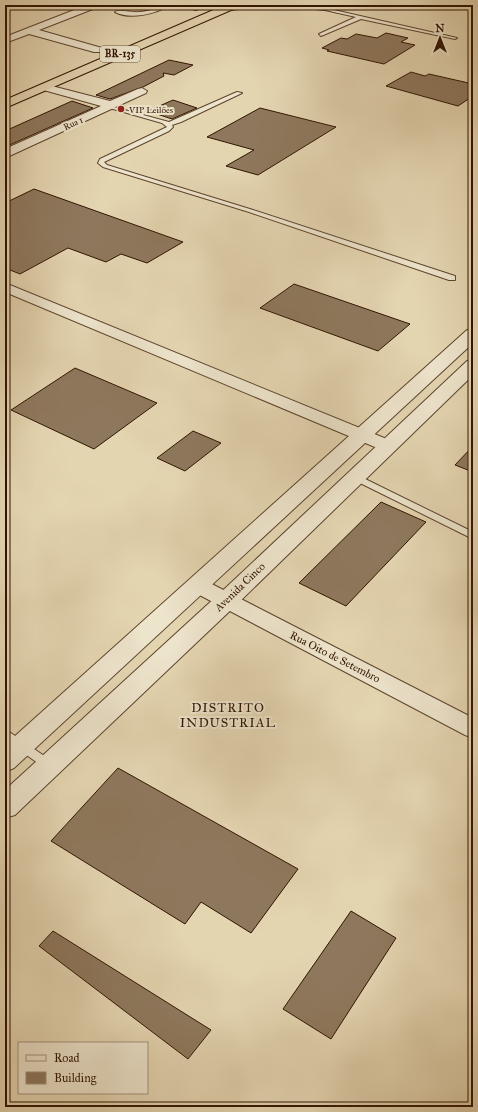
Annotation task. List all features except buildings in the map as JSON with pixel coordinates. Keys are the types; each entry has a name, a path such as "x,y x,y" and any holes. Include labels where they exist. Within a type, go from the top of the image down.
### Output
{"highway":[{"name":"BR-135","path":"5,104 234,5"},
{"path":"175,17 200,7"},
{"name":"BR-135","path":"84,56 102,48"}],"street":[{"path":"5,40 95,5"},
{"path":"30,31 102,48"},
{"path":"44,87 110,106"},
{"name":"Rua 1","path":"5,154 142,91"},
{"path":"5,287 388,446"},
{"path":"5,761 13,740 197,585 473,334"},
{"name":"Avenida Cinco","path":"5,807 226,601 473,366"},
{"name":"Rua Oito de Setembro","path":"197,585 473,729"}],"lane":[{"path":"117,12 130,15 141,15 168,5"},
{"path":"180,5 200,7"},
{"path":"222,10 270,5"},
{"path":"279,5 312,6 455,38"},
{"path":"321,35 361,17"},
{"path":"110,106 169,124 179,121 239,93"},
{"path":"169,124 170,128 167,130 102,160 101,163 105,166 251,211 452,278"},
{"path":"355,477 473,536"},
{"path":"13,740 49,766"}],"place":[{"name":"VIP Leilões","path":"121,109"}],"district":[{"name":"DISTRITO INDUSTRIAL","path":"228,716"}]}
